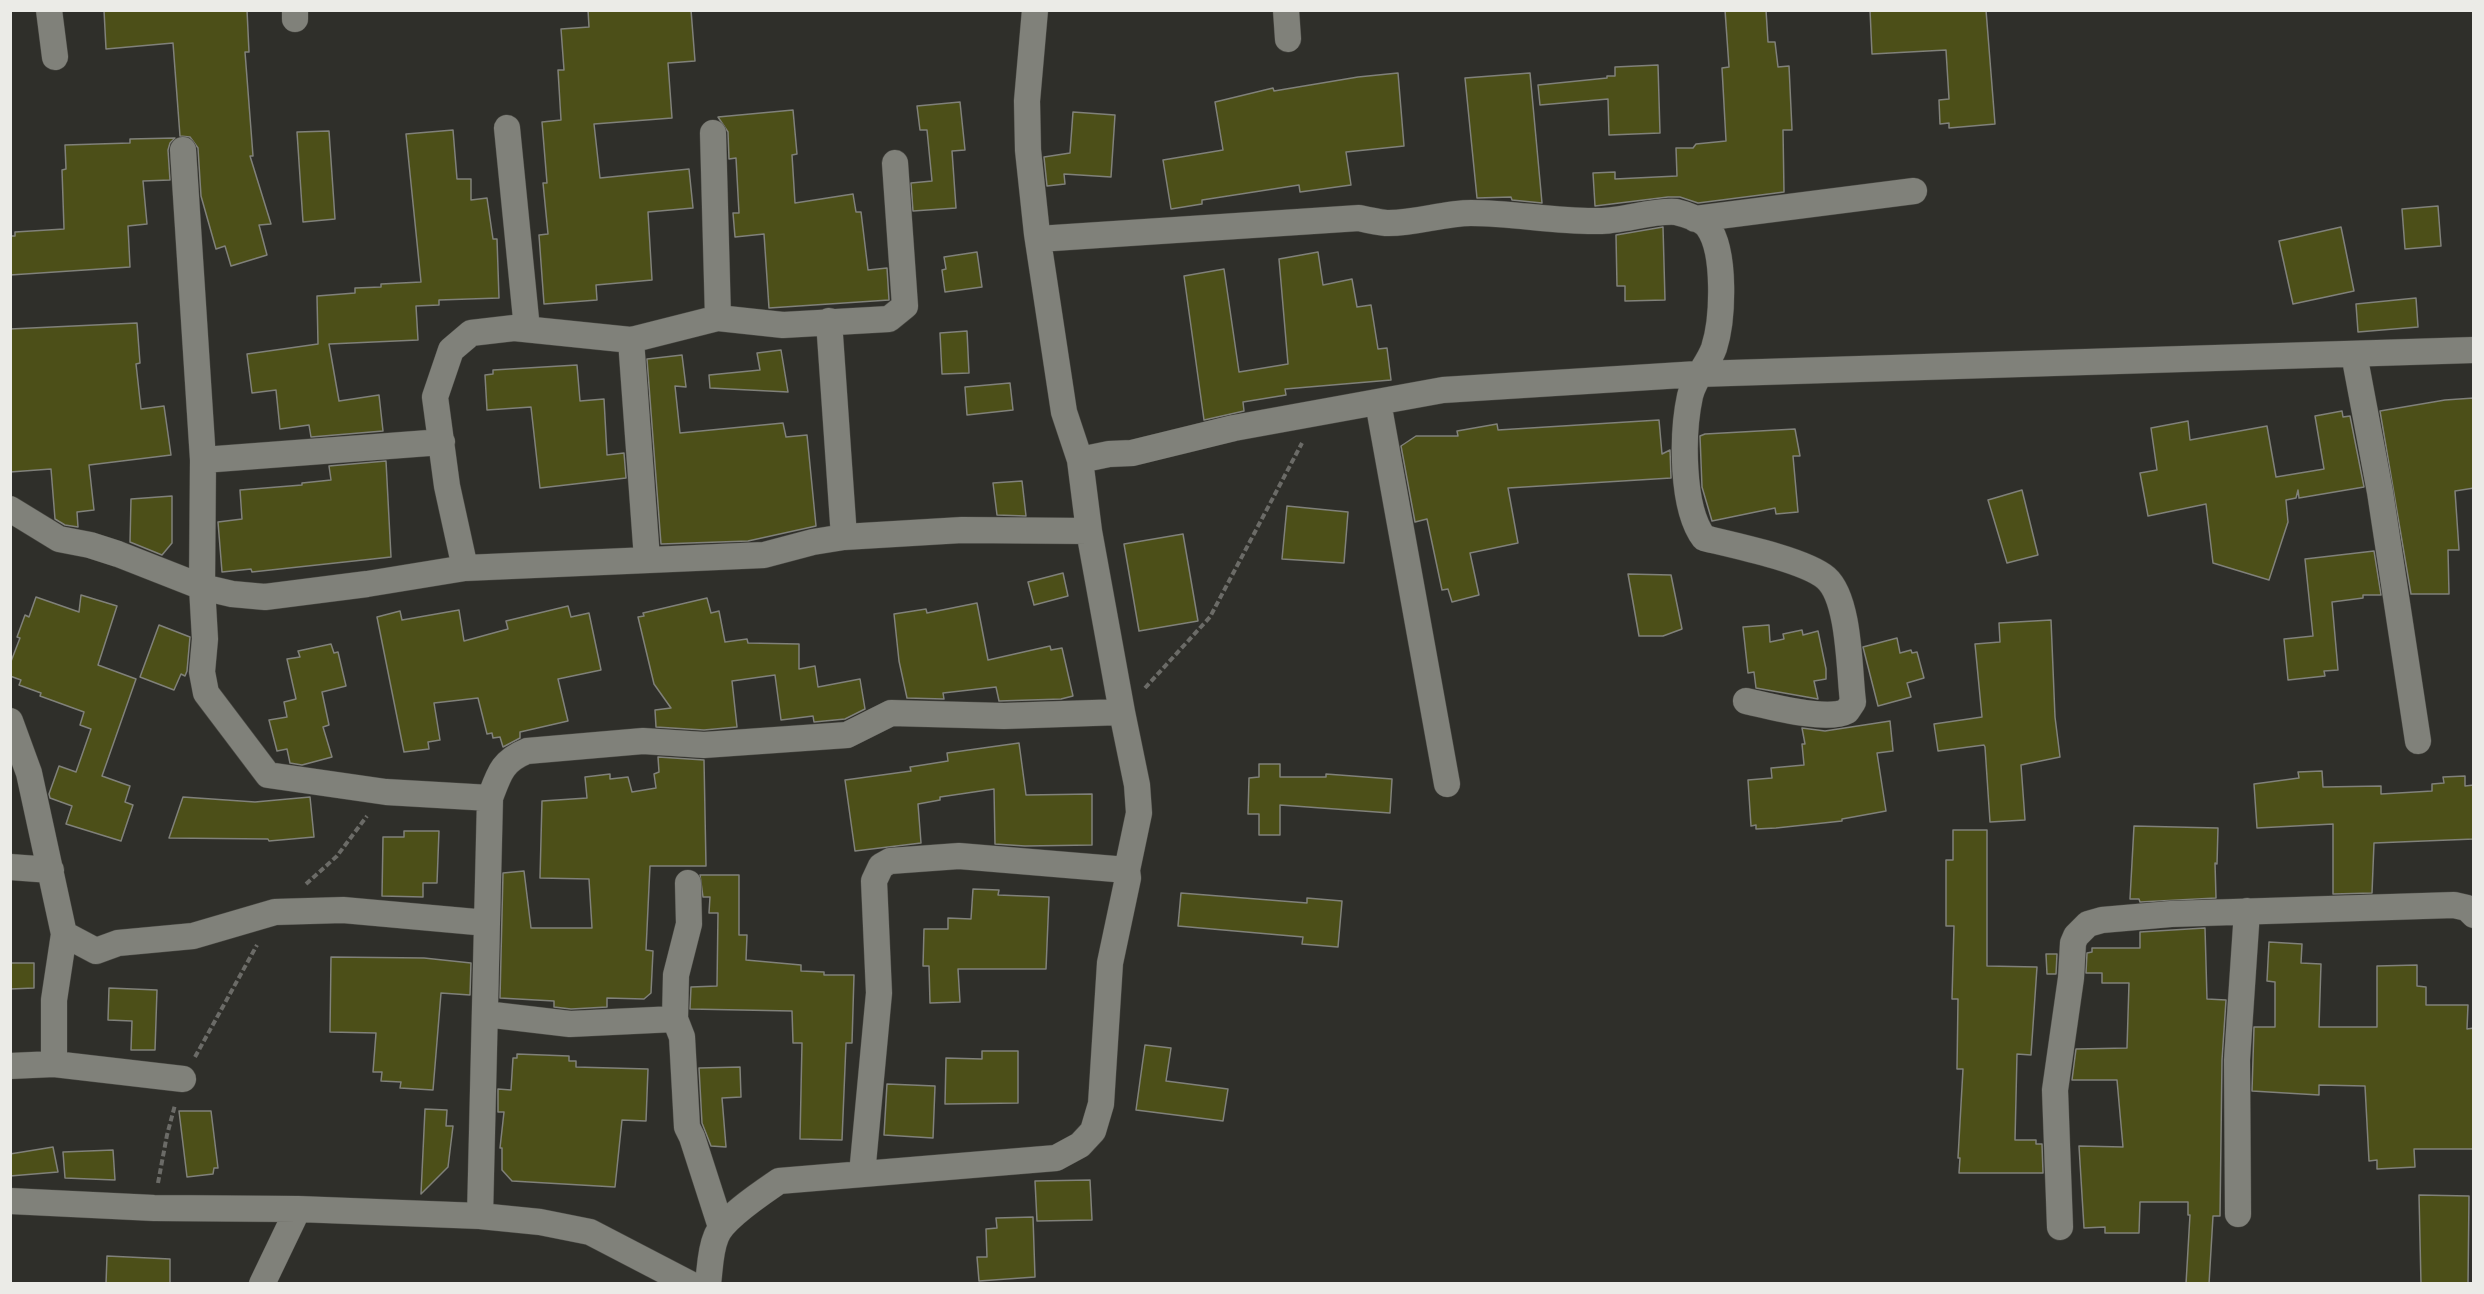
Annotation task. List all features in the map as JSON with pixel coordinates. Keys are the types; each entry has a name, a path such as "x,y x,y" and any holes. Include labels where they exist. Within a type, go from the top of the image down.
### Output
{"street":[{"path":"49,10 55,57"},
{"path":"708,1284 715,1237 721,1227 779,1181 1056,1158 1080,1145 1093,1131 1101,1104 1110,963 1139,813 1137,785 1089,531 1080,460 1064,412 1038,239 1028,150 1027,101 1035,10"},
{"path":"1286,10 1288,39"},
{"path":"507,128 527,329"},
{"path":"714,133 718,318"},
{"path":"183,150 203,460 202,586 205,639 202,672 206,693 268,775 386,792 490,798"},
{"path":"465,568 447,486 435,397 450,350 471,333 514,328 631,340 718,318 783,325 829,321 889,320 905,306 895,163"},
{"path":"1695,219 1914,191"},
{"path":"1038,239 1359,218 1386,223 1470,213 1599,221 1675,212 1695,219 1708,227 1716,249 1723,292 1714,349 1698,374 1690,393 1685,446 1691,513 1696,527 1704,538 1808,567 1827,578 1837,594 1843,616 1852,702 1847,711 1835,715 1746,701"},
{"path":"829,321 844,537"},
{"path":"631,340 647,559"},
{"path":"1080,460 1109,454 1132,453 1234,428 1443,390 1698,374 2474,350"},
{"path":"2354,354 2380,492 2418,741"},
{"path":"1378,402 1447,784"},
{"path":"203,460 442,442"},
{"path":"10,509 58,538 118,554 166,575 202,586 232,594 265,597 465,568 764,555 813,542 844,537 962,530 1089,531"},
{"path":"480,1216 490,798 499,774 512,757 527,751 643,741 704,745 847,735 891,713 1004,716 1122,712"},
{"path":"10,722 29,773 64,934 54,1000 54,1064"},
{"path":"862,1174 879,993 874,881 880,866 890,861 959,856 1127,870"},
{"path":"10,867 51,870"},
{"path":"688,883 689,924 676,975 675,1019 682,1037 687,1127 721,1227"},
{"path":"2060,1227 2055,1090 2076,936 2088,924 2103,920 2247,911 2454,905 2467,908 2474,915"},
{"path":"64,934 96,951 118,943 193,936 275,912 343,910 487,923"},
{"path":"2238,1214 2237,1060 2247,911"},
{"path":"485,1014 570,1024 675,1019"},
{"path":"10,1066 54,1064 183,1079"},
{"path":"10,1201 154,1209 298,1209 480,1216 540,1222 590,1232 690,1284"},
{"path":"262,1284 298,1209"}],"path":[{"path":"1122,712 1210,617 1318,413"},
{"path":"154,1209 167,1135 183,1079 275,912 337,856 386,792"}],"building":[{"path":"104,10 247,10 249,52 245,52 253,156 250,156 271,224 259,225 267,255 231,266 225,246 216,249 201,196 198,148 190,137 180,136 173,43 106,49"},
{"path":"588,10 691,10 695,61 668,63 672,118 594,124 600,178 689,169 693,208 648,212 652,280 596,285 597,300 544,304 539,235 548,234 543,183 547,183 542,122 561,120 558,70 564,70 561,29 589,27"},
{"path":"1725,10 1766,10 1768,42 1775,42 1778,67 1789,66 1792,130 1783,130 1784,192 1698,203 1680,197 1668,197 1595,206 1593,173 1615,172 1615,179 1677,176 1676,148 1693,148 1696,144 1726,141 1722,68 1729,67"},
{"path":"1870,10 1986,10 1995,124 1949,128 1949,123 1940,124 1939,100 1949,99 1946,50 1872,54"},
{"path":"1658,65 1660,133 1609,135 1608,99 1540,105 1538,85 1607,78 1607,76 1615,76 1615,67"},
{"path":"1398,73 1404,146 1346,152 1351,185 1300,192 1299,185 1202,200 1202,204 1171,209 1163,160 1223,150 1215,102 1273,88 1274,91"},
{"path":"1530,73 1542,203 1512,200 1511,197 1477,198 1465,78"},
{"path":"960,102 965,150 952,151 956,208 913,211 911,183 932,181 927,130 920,130 917,106"},
{"path":"793,110 797,154 792,155 795,203 853,194 856,212 861,212 868,270 887,268 889,300 769,308 764,234 735,237 733,213 739,213 736,158 729,159 728,132 718,117"},
{"path":"1073,112 1115,115 1111,177 1064,174 1065,184 1047,186 1044,157 1070,153"},
{"path":"453,130 457,179 471,179 471,200 487,198 493,239 497,239 499,298 439,300 439,305 416,306 418,340 329,344 339,401 379,395 383,431 311,437 309,425 280,429 276,390 252,393 247,354 318,344 317,296 355,293 355,288 381,287 381,284 421,282 406,134"},
{"path":"329,131 335,219 303,222 297,132"},
{"path":"175,138 168,150 170,180 143,181 147,224 128,226 130,267 10,275 10,236 15,236 15,232 64,229 62,170 66,169 65,145 130,143 130,139"},
{"path":"2438,206 2441,246 2405,249 2402,209"},
{"path":"1663,227 1665,300 1625,301 1625,286 1617,286 1616,235"},
{"path":"2341,227 2354,291 2293,304 2279,241"},
{"path":"977,252 982,287 945,292 942,270 946,269 944,257"},
{"path":"1318,252 1323,285 1352,279 1357,307 1371,305 1378,349 1387,348 1391,380 1285,389 1286,395 1243,402 1244,411 1204,420 1184,276 1224,269 1239,372 1288,364 1279,259"},
{"path":"2416,298 2418,327 2358,332 2356,304"},
{"path":"137,323 140,363 136,364 141,409 164,406 171,455 89,465 94,510 77,512 78,527 65,525 55,519 51,469 10,472 10,329"},
{"path":"967,331 969,373 942,374 940,333"},
{"path":"781,350 788,392 710,388 709,375 760,370 757,353"},
{"path":"682,355 686,387 675,386 680,433 783,423 786,437 807,435 816,526 748,541 661,544 647,359"},
{"path":"577,365 580,401 604,399 607,455 624,453 626,478 540,488 531,407 487,410 485,375 493,374 493,370"},
{"path":"1010,383 1013,410 967,415 965,387"},
{"path":"2474,398 2474,488 2455,491 2459,550 2448,550 2449,594 2411,594 2380,411 2445,400"},
{"path":"2342,411 2343,417 2350,416 2364,487 2299,498 2298,490 2296,498 2286,500 2288,522 2269,580 2213,563 2206,504 2148,516 2140,473 2157,470 2151,428 2188,421 2190,440 2267,426 2276,477 2324,469 2315,416"},
{"path":"1659,420 1662,454 1670,450 1671,478 1508,488 1518,543 1470,553 1479,595 1452,602 1448,589 1442,590 1427,519 1415,522 1401,446 1416,436 1458,436 1457,431 1497,424 1498,430"},
{"path":"1795,429 1800,456 1793,456 1798,512 1776,514 1775,508 1712,521 1702,487 1700,436"},
{"path":"386,461 391,557 252,572 251,569 222,572 218,522 242,519 240,490 302,485 302,483 331,480 329,466"},
{"path":"1022,481 1026,516 997,515 993,483"},
{"path":"2022,490 2038,555 2007,563 1988,500"},
{"path":"172,496 172,543 162,555 130,542 131,499"},
{"path":"1287,506 1348,512 1344,563 1282,559"},
{"path":"1183,534 1198,621 1139,631 1124,544"},
{"path":"2374,551 2381,595 2363,595 2363,598 2332,602 2338,670 2324,671 2325,676 2288,680 2284,639 2313,636 2305,559"},
{"path":"1063,573 1068,596 1034,605 1028,582"},
{"path":"1628,574 1671,575 1682,629 1663,636 1639,636"},
{"path":"81,595 117,606 98,665 136,679 102,776 130,786 125,802 133,805 121,841 66,824 72,806 50,798 49,794 59,766 76,772 91,729 80,725 84,712 40,696 41,693 19,685 21,680 10,676 10,664 20,638 17,637 25,615 29,617 36,597 79,612"},
{"path":"707,598 711,613 719,611 725,642 747,639 748,643 799,644 799,669 815,666 818,687 860,679 865,709 845,719 814,722 813,716 781,720 775,675 732,681 737,727 704,730 656,727 655,710 671,708 654,684 638,617 644,616 643,613"},
{"path":"977,603 988,660 1050,646 1051,650 1062,648 1073,696 1061,699 999,701 996,687 943,693 944,699 907,698 899,661 894,614 926,609 927,613"},
{"path":"568,606 571,617 589,613 601,670 558,679 568,721 520,732 520,738 503,747 500,737 493,738 492,733 487,734 478,698 434,703 440,740 428,742 429,749 404,752 377,617 400,611 402,620 459,610 464,641 508,629 506,621"},
{"path":"2051,620 2055,717 2060,757 2021,765 2025,820 1990,822 1984,745 1938,751 1934,724 1982,717 1975,644 2000,642 1999,623"},
{"path":"159,625 190,637 187,671 185,676 181,674 174,690 140,677"},
{"path":"1769,625 1770,642 1784,639 1783,634 1802,630 1803,635 1818,631 1826,679 1814,681 1818,699 1756,688 1754,672 1748,673 1743,627"},
{"path":"1897,638 1900,653 1911,650 1912,653 1917,652 1924,678 1907,683 1911,697 1878,706 1863,647"},
{"path":"331,644 334,653 338,652 346,686 322,692 329,725 323,727 332,757 302,765 290,763 287,749 277,751 269,720 287,717 284,702 296,699 287,659 300,657 298,651"},
{"path":"1890,721 1893,751 1877,753 1886,811 1842,819 1842,821 1776,828 1756,829 1756,825 1751,826 1748,780 1772,778 1771,768 1804,765 1802,744 1805,744 1802,728 1825,731"},
{"path":"1019,743 1026,795 1092,794 1092,845 995,844 994,789 940,797 940,800 918,804 921,843 855,851 845,780 911,771 910,767 948,761 947,753"},
{"path":"658,757 704,760 706,866 650,866 646,950 653,951 651,993 644,999 607,998 607,1007 571,1009 554,1007 554,1001 500,998 503,873 524,871 531,928 592,928 589,879 540,878 542,801 587,798 585,777 610,774 610,779 628,777 632,792 656,788 654,774 659,772"},
{"path":"1259,764 1280,764 1280,777 1326,777 1326,774 1392,779 1390,813 1280,805 1280,835 1259,835 1259,814 1248,814 1249,778 1259,777"},
{"path":"2322,771 2323,787 2381,786 2381,794 2432,791 2432,784 2444,783 2443,777 2465,776 2465,786 2474,785 2474,839 2374,843 2372,893 2333,894 2333,824 2257,828 2254,784 2299,778 2298,772"},
{"path":"183,797 255,802 310,797 314,837 269,841 268,839 169,838"},
{"path":"2134,826 2218,828 2217,864 2215,863 2216,898 2140,902 2139,899 2130,899"},
{"path":"1953,830 1987,830 1987,966 2037,967 2031,1055 2017,1054 2015,1140 2036,1140 2036,1144 2042,1144 2043,1173 1959,1173 1963,1069 1957,1069 1958,999 1952,999 1954,926 1946,926 1946,860 1953,860"},
{"path":"404,831 439,831 437,883 423,883 423,897 382,896 383,837 404,837"},
{"path":"700,875 739,875 739,935 747,935 746,960 801,965 801,971 824,972 824,975 854,975 852,1043 846,1043 842,1140 800,1139 802,1043 793,1043 792,1011 690,1009 691,987 717,986 718,913 709,913 710,897 703,897"},
{"path":"973,889 999,890 998,895 1049,897 1046,969 958,969 960,1002 930,1003 929,966 923,966 924,929 948,929 948,918 971,919"},
{"path":"1181,893 1307,903 1307,898 1342,901 1338,947 1302,944 1303,937 1178,926"},
{"path":"2205,928 2207,999 2226,1000 2222,1060 2220,1216 2213,1216 2209,1284 2186,1284 2190,1215 2188,1215 2188,1202 2140,1202 2139,1233 2105,1233 2105,1227 2084,1228 2079,1146 2123,1147 2117,1080 2072,1080 2076,1049 2127,1048 2129,983 2102,983 2102,973 2086,973 2087,953 2092,952 2092,948 2140,948 2140,932"},
{"path":"2269,942 2302,944 2301,963 2321,964 2319,1027 2377,1027 2377,966 2417,965 2417,986 2426,987 2426,1005 2468,1005 2467,1029 2474,1028 2474,1149 2414,1149 2415,1167 2377,1169 2377,1160 2369,1161 2365,1086 2319,1085 2319,1095 2252,1091 2254,1027 2275,1027 2275,982 2267,981"},
{"path":"2046,954 2057,954 2056,974 2047,974"},
{"path":"331,957 424,958 471,963 470,995 441,993 433,1090 400,1088 401,1082 381,1081 382,1072 373,1072 376,1033 330,1032"},
{"path":"10,963 34,963 34,988 10,989"},
{"path":"109,988 157,990 155,1050 131,1050 132,1021 108,1020"},
{"path":"1145,1045 1171,1048 1166,1081 1228,1089 1223,1121 1136,1110"},
{"path":"982,1051 1018,1051 1018,1103 945,1104 946,1058 982,1059"},
{"path":"517,1054 569,1056 569,1061 576,1061 576,1067 648,1069 646,1121 622,1120 615,1187 512,1181 502,1170 502,1148 500,1148 504,1112 498,1112 498,1089 511,1090 513,1058 517,1058"},
{"path":"740,1067 741,1097 722,1098 726,1147 711,1146 702,1123 699,1068"},
{"path":"887,1084 935,1086 933,1138 884,1135"},
{"path":"425,1109 447,1110 446,1126 453,1126 448,1167 421,1194"},
{"path":"179,1111 211,1111 218,1168 214,1168 213,1174 187,1177"},
{"path":"53,1147 58,1172 10,1176 10,1154"},
{"path":"113,1150 115,1180 65,1178 63,1152"},
{"path":"1090,1180 1092,1220 1037,1221 1035,1181"},
{"path":"2419,1195 2469,1196 2468,1284 2421,1284"},
{"path":"1033,1217 1035,1277 979,1281 977,1257 987,1257 986,1229 997,1228 996,1218"},
{"path":"107,1256 170,1259 170,1284 106,1284"}]}
